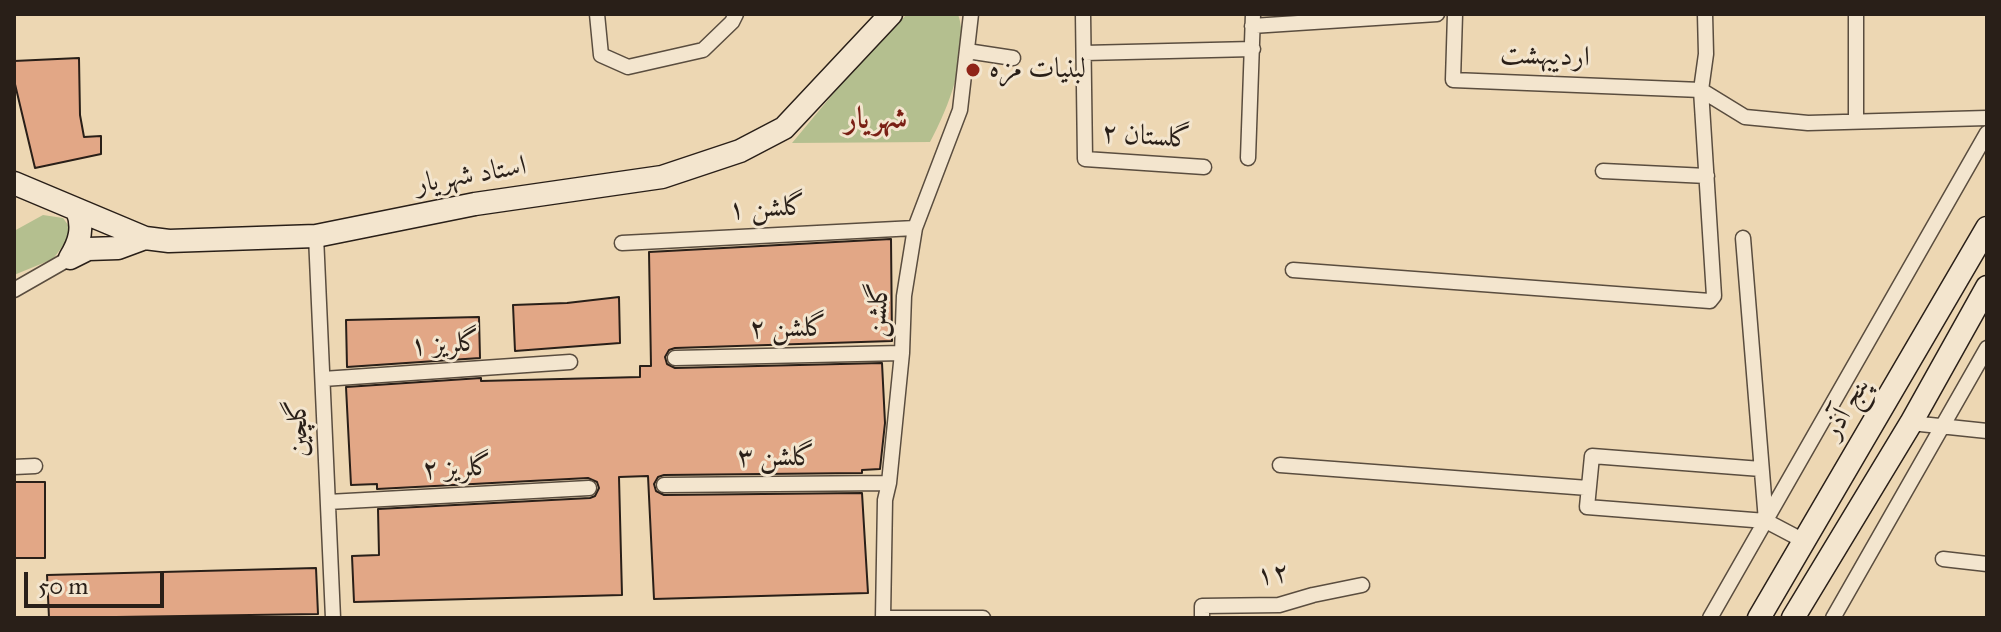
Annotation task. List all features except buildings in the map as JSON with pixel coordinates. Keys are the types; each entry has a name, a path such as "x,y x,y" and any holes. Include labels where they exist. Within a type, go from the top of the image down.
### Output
{"street":[{"path":"597,14 601,55 628,67 703,50 732,22 736,14"},
{"name":"استاد شهریار","path":"14,183 145,238 169,241 316,236 475,204 662,177 740,151 784,128 891,14"},
{"name":"گلشن","path":"883,618 885,500 902,353 904,296 915,228 960,110 971,14"},
{"path":"1083,14 1084,53 1253,49"},
{"path":"1248,158 1253,20 1437,14"},
{"name":"اردیبهشت","path":"1455,14 1453,80 1701,90 1745,117 1808,123 1987,118"},
{"path":"1293,270 1710,301 1715,289 1701,90 1706,54 1705,14"},
{"path":"1856,14 1856,121"},
{"path":"967,51 1013,58"},
{"name":"گلستان ۲","path":"1084,53 1085,159 1204,167"},
{"path":"1710,618 1987,133"},
{"path":"1603,171 1707,176"},
{"path":"70,258 76,248 82,221 77,210"},
{"name":"گلشن ۱","path":"622,243 915,228"},
{"name":"پنج آذر","path":"1759,618 1987,228"},
{"name":"گلچین","path":"316,236 333,618"},
{"path":"14,290 88,249 118,248 145,238"},
{"path":"1743,238 1766,521"},
{"path":"1793,618 1911,423 1987,287"},
{"path":"1833,618 1987,348"},
{"name":"گلشن ۲","path":"675,358 902,353"},
{"name":"گلریز ۱","path":"323,379 570,362"},
{"path":"1911,423 1987,431"},
{"path":"1761,469 1592,456 1587,507 1766,521 1804,541"},
{"path":"1280,465 1588,488"},
{"path":"14,467 35,466"},
{"name":"گلشن ۳","path":"664,485 889,483"},
{"name":"گلریز ۲","path":"328,502 589,488"},
{"path":"1825,506 1851,523"},
{"path":"1943,559 1987,564"},
{"path":"1792,563 1819,578"},
{"name":"۱۲","path":"1202,618 1202,606 1279,605 1362,585"},
{"path":"883,618 983,618"}],"green space":[{"path":"907,14 958,14 961,29 962,45 956,80 930,142 792,143 858,64"},
{"path":"43,215 63,218 73,232 53,259 14,275 14,231"}],"place":[{"name":"لبنیات مزه","path":"973,70"}],"district":[{"name":"شهریار","path":"876,121"}]}
